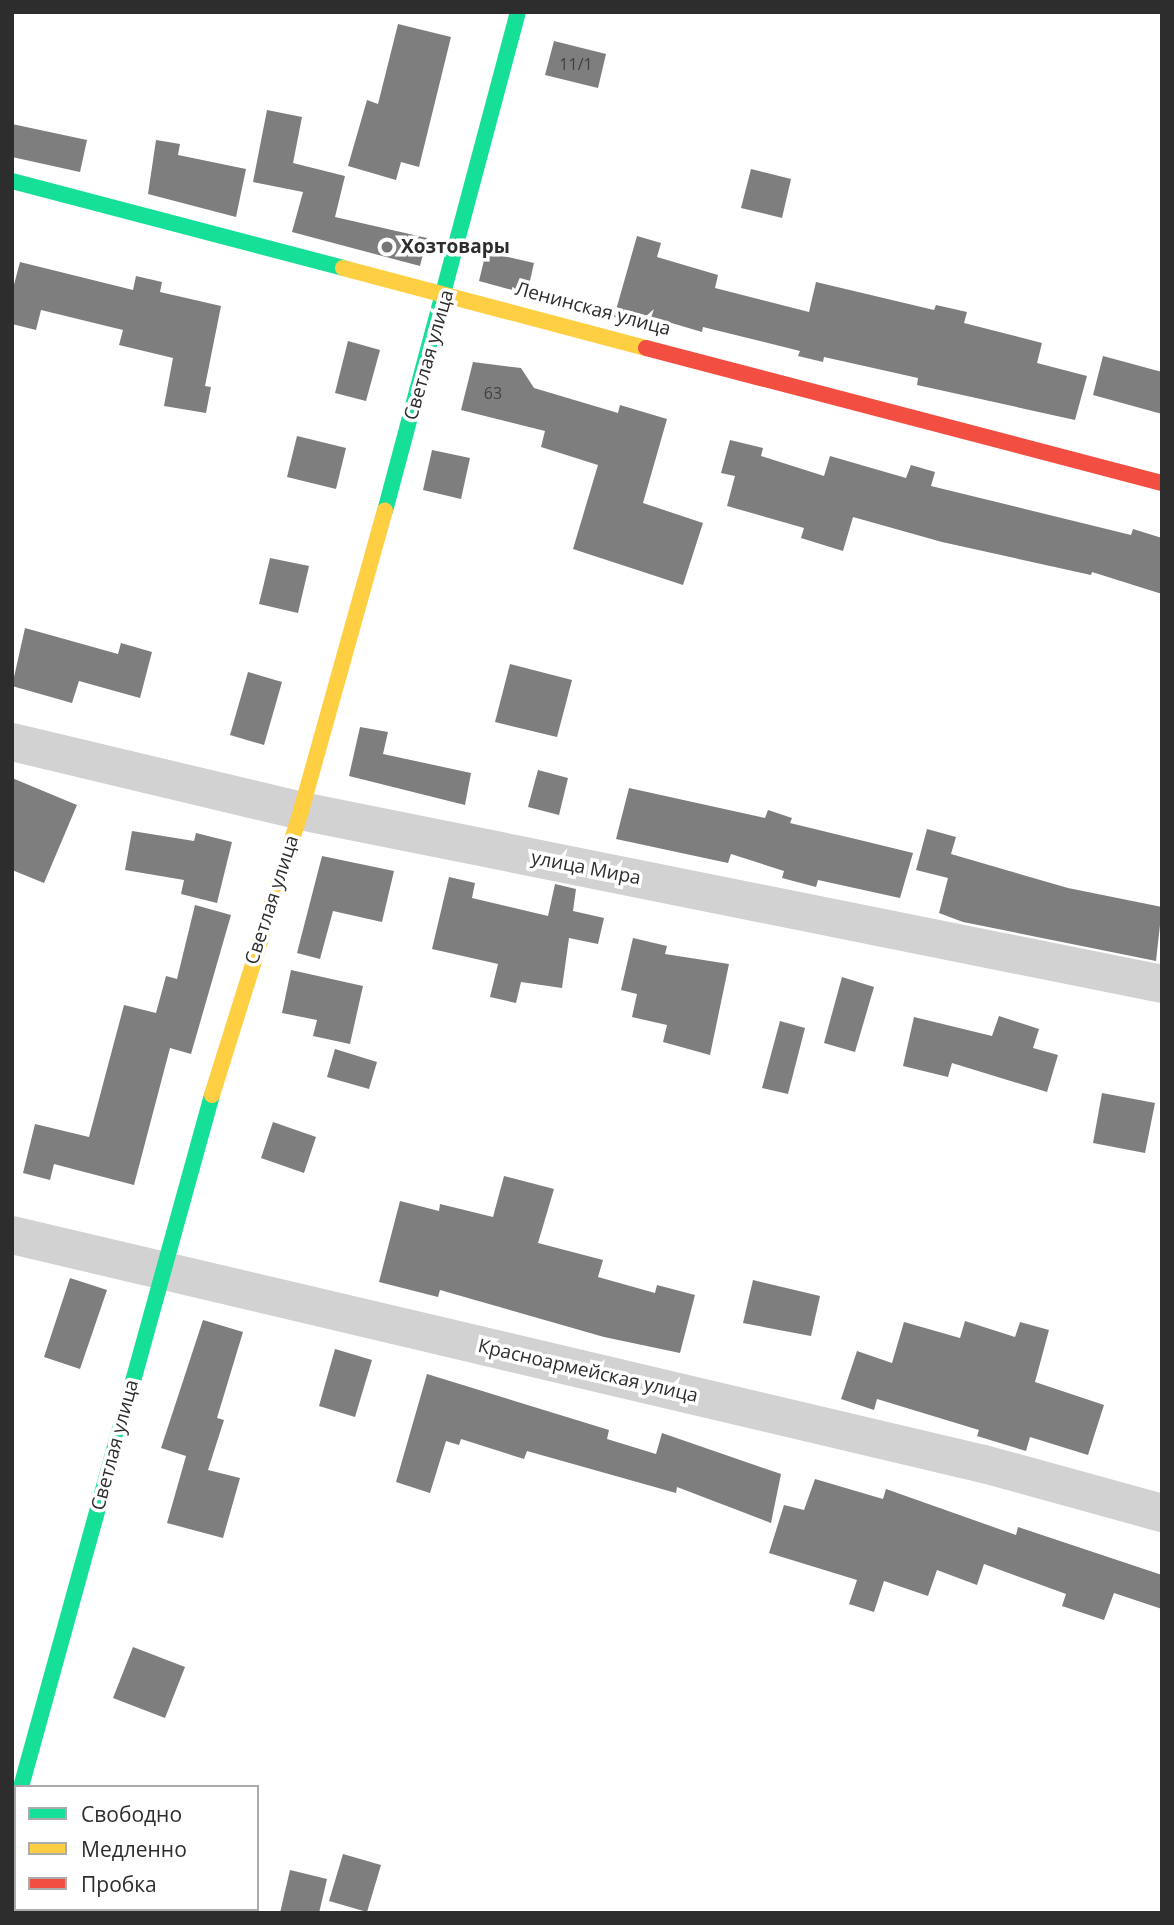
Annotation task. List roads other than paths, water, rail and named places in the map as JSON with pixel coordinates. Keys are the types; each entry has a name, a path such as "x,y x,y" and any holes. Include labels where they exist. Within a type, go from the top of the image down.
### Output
{"street":[{"name":"Светлая улица","path":"22,1785 228,1037 301,811 447,292 518,12"},
{"name":"Ленинская улица","path":"12,181 447,292 1162,484"},
{"name":"улица Мира","path":"12,742 301,811 1162,984"},
{"name":"Красноармейская улица","path":"12,1235 984,1464 1162,1513"}],"place":[{"name":"Хозтовары","path":"387,247"}]}
